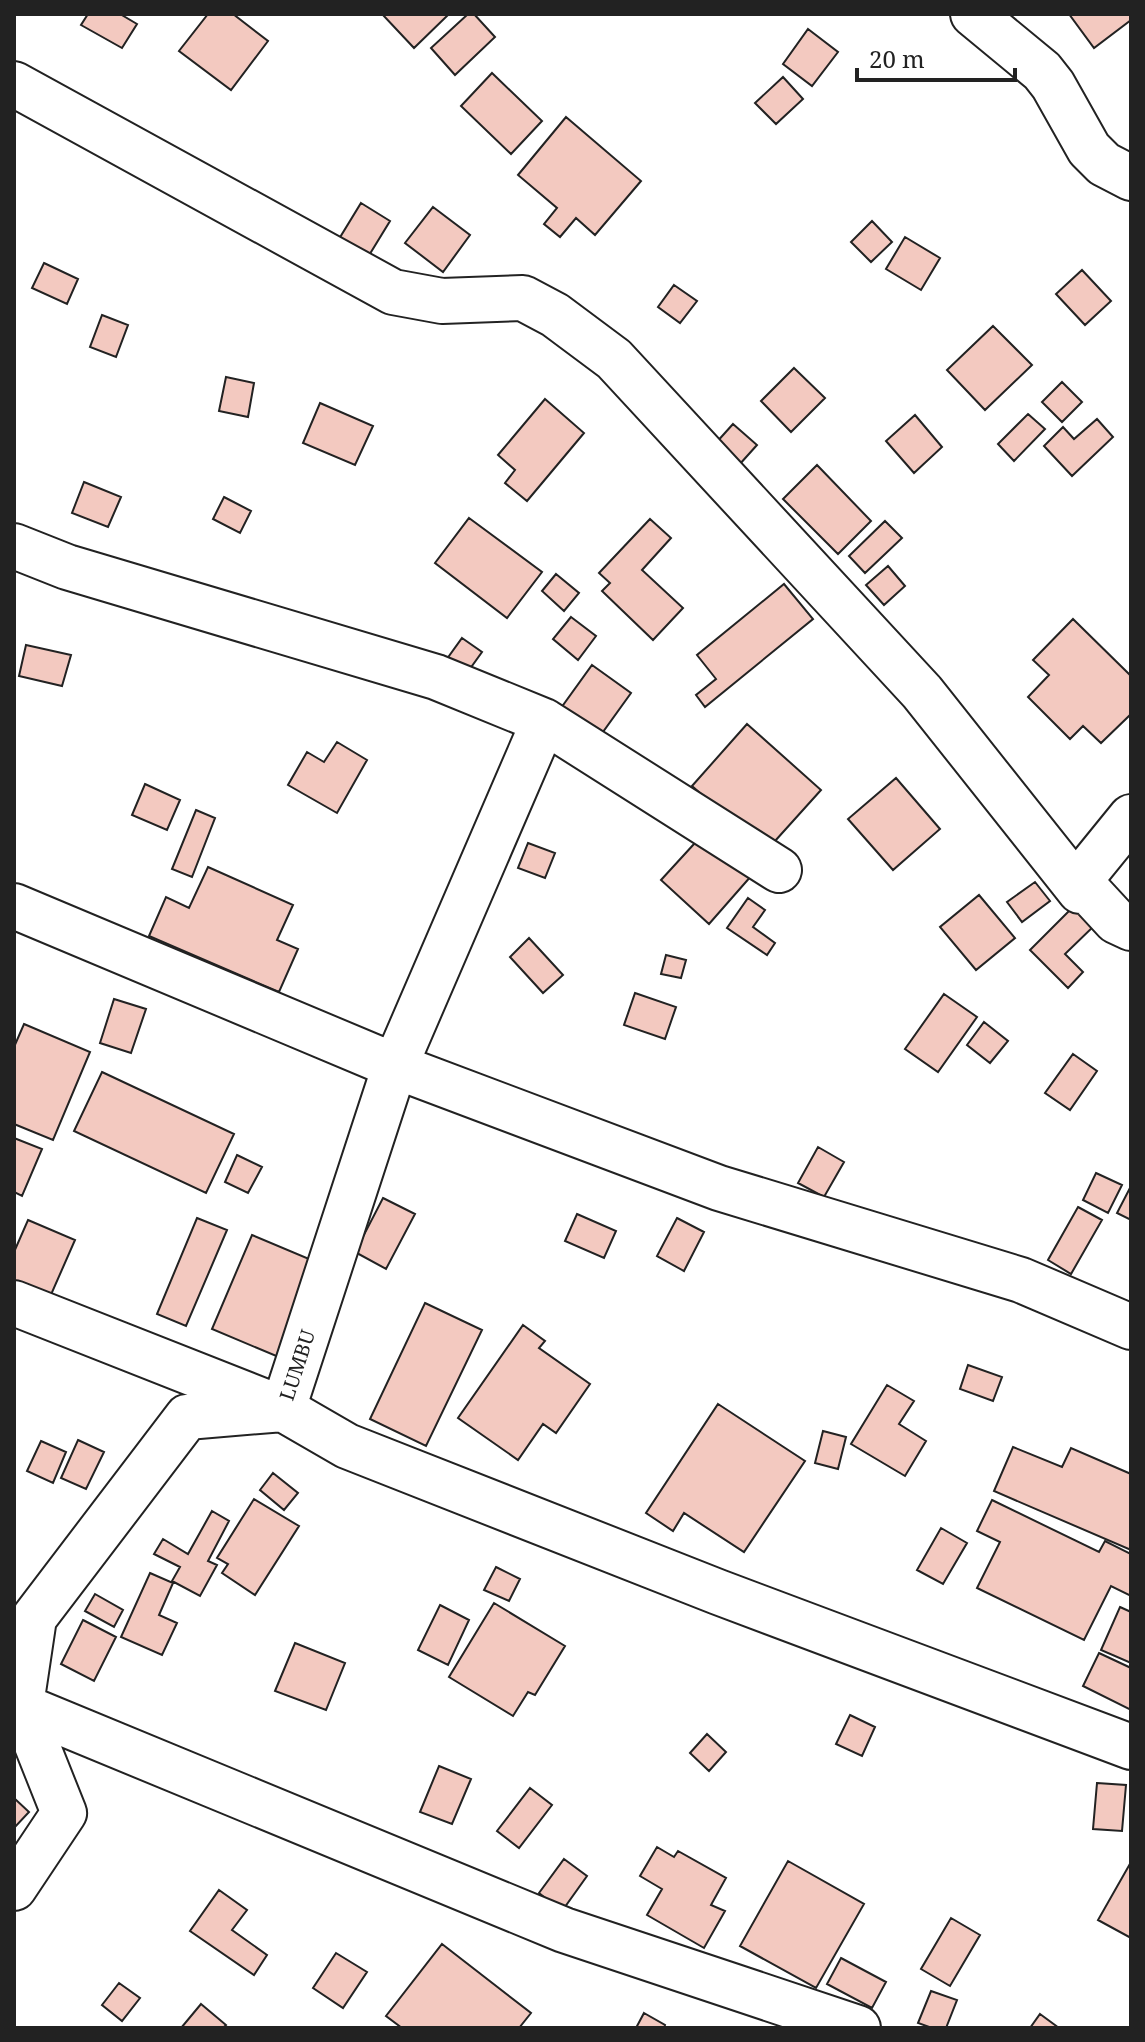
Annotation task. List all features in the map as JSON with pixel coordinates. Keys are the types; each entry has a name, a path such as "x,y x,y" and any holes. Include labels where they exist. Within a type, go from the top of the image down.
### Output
{"street":[{"path":"973,14 1042,71 1089,149 1104,164 1129,165"},
{"path":"14,84 393,292 442,301 523,298 555,315 614,359 922,692 1080,891 1079,881 1131,817"},
{"path":"14,546 67,567 436,677 544,721 779,870"},
{"name":"LUMBU","path":"18,1704 34,1618 187,1417 283,1409 395,1066 544,721"},
{"path":"1079,881 1116,921 1131,928"},
{"path":"14,906 395,1066 729,1192 1021,1280 1131,1327"},
{"path":"14,1303 283,1409 362,1452 733,1598 1131,1747"},
{"path":"14,1888 64,1813 18,1704"},
{"path":"18,1704 564,1930 858,2028"}],"building":[{"path":"88,14 120,14 137,24 122,48 81,25"},
{"path":"208,14 233,14 268,41 231,90 179,51"},
{"path":"382,14 449,14 414,48"},
{"path":"468,14 474,14 495,37 455,75 431,48"},
{"path":"1069,14 1131,14 1131,20 1094,48"},
{"path":"808,29 838,52 812,86 783,64"},
{"path":"492,73 542,121 511,154 461,106"},
{"path":"783,77 803,99 776,124 755,103"},
{"path":"566,117 641,181 595,235 576,218 560,237 544,224 557,208 518,175"},
{"path":"361,203 390,221 368,257 339,239"},
{"path":"433,207 470,235 443,272 405,243"},
{"path":"872,221 892,242 871,262 851,242"},
{"path":"905,237 940,258 921,290 886,269"},
{"path":"44,263 78,279 67,304 32,288"},
{"path":"1082,270 1111,301 1085,325 1056,294"},
{"path":"674,285 697,301 680,323 658,307"},
{"path":"102,315 128,325 116,357 90,347"},
{"path":"993,326 1032,365 985,410 947,370"},
{"path":"794,368 825,398 791,432 761,401"},
{"path":"226,377 254,383 248,417 219,411"},
{"path":"1062,382 1082,402 1062,422 1042,402"},
{"path":"545,399 584,433 527,501 505,483 515,470 498,455"},
{"path":"320,403 373,426 355,465 303,443"},
{"path":"1028,414 1045,429 1014,461 998,444"},
{"path":"915,415 942,447 914,473 886,441"},
{"path":"1097,419 1113,437 1072,476 1044,446 1063,427 1074,439"},
{"path":"733,424 757,445 739,465 715,444"},
{"path":"817,465 871,521 838,554 783,499"},
{"path":"84,482 121,497 108,527 72,513"},
{"path":"224,497 251,511 240,533 213,519"},
{"path":"469,518 542,572 507,618 435,563"},
{"path":"650,519 671,538 642,570 683,608 653,640 602,591 610,583 599,573"},
{"path":"885,521 902,538 865,573 849,556"},
{"path":"888,566 905,586 884,605 866,585"},
{"path":"556,574 579,593 564,611 542,591"},
{"path":"784,584 813,619 705,707 696,695 716,679 697,655"},
{"path":"571,617 596,636 578,660 553,639"},
{"path":"1073,619 1131,676 1131,714 1101,743 1083,726 1070,739 1028,697 1049,675 1033,660"},
{"path":"462,638 482,652 464,677 444,663"},
{"path":"26,645 71,655 62,686 19,676"},
{"path":"592,665 631,693 600,736 561,708"},
{"path":"747,724 821,790 766,851 692,786"},
{"path":"337,742 367,760 337,813 288,785 307,752 324,762"},
{"path":"896,778 940,829 893,870 848,819"},
{"path":"145,784 180,800 167,830 132,815"},
{"path":"196,810 215,818 192,877 172,869"},
{"path":"705,832 752,875 709,924 661,880"},
{"path":"528,843 555,853 545,878 518,868"},
{"path":"208,867 293,905 277,940 298,949 279,992 149,936 166,897 189,908"},
{"path":"1035,882 1050,901 1022,922 1007,902"},
{"path":"979,895 1015,938 976,970 940,927"},
{"path":"748,898 765,910 753,927 775,943 767,955 727,928"},
{"path":"1077,903 1096,924 1065,954 1083,972 1068,988 1030,950"},
{"path":"529,938 563,975 543,993 510,957"},
{"path":"666,955 686,960 681,978 661,974"},
{"path":"635,993 676,1007 665,1039 624,1025"},
{"path":"944,994 977,1017 938,1072 905,1049"},
{"path":"114,999 146,1009 131,1053 100,1043"},
{"path":"984,1022 1008,1041 990,1063 967,1045"},
{"path":"24,1024 90,1052 53,1140 14,1124 14,1047"},
{"path":"1073,1054 1097,1071 1070,1110 1045,1093"},
{"path":"102,1072 234,1134 206,1193 74,1131"},
{"path":"14,1138 42,1149 22,1196 14,1192"},
{"path":"818,1147 844,1162 824,1197 798,1183"},
{"path":"237,1155 262,1167 248,1193 225,1182"},
{"path":"1096,1173 1122,1185 1108,1213 1083,1200"},
{"path":"1131,1186 1131,1220 1117,1213"},
{"path":"383,1198 415,1214 386,1269 355,1252"},
{"path":"1078,1207 1102,1220 1071,1274 1048,1260"},
{"path":"577,1214 616,1231 604,1258 565,1241"},
{"path":"197,1218 227,1230 186,1326 157,1314"},
{"path":"677,1218 704,1232 684,1271 657,1256"},
{"path":"28,1220 75,1240 46,1306 14,1293 14,1252"},
{"path":"252,1235 321,1264 281,1358 212,1329"},
{"path":"425,1303 482,1330 426,1446 370,1419"},
{"path":"523,1325 545,1341 539,1348 590,1384 556,1433 543,1424 518,1460 458,1418"},
{"path":"968,1365 1002,1377 993,1401 960,1389"},
{"path":"887,1385 914,1401 899,1424 926,1441 905,1476 851,1444"},
{"path":"718,1404 805,1461 744,1552 684,1513 673,1531 646,1513"},
{"path":"823,1431 846,1437 838,1469 815,1463"},
{"path":"78,1440 104,1452 86,1489 61,1478"},
{"path":"41,1441 66,1452 53,1483 27,1471"},
{"path":"1013,1447 1062,1467 1071,1448 1131,1474 1131,1550 994,1491"},
{"path":"273,1473 298,1493 284,1510 260,1490"},
{"path":"254,1499 299,1526 255,1595 222,1573 228,1564 217,1558"},
{"path":"992,1500 1099,1552 1105,1541 1131,1554 1131,1596 1111,1586 1084,1640 977,1588 1000,1542 977,1531"},
{"path":"212,1511 229,1521 208,1561 217,1565 200,1596 172,1581 180,1567 154,1554 163,1539 188,1554"},
{"path":"941,1528 967,1543 943,1584 917,1570"},
{"path":"496,1567 520,1579 509,1601 484,1590"},
{"path":"150,1573 173,1583 159,1615 177,1623 162,1655 121,1637"},
{"path":"95,1594 123,1610 114,1627 85,1611"},
{"path":"494,1603 565,1646 535,1695 528,1692 513,1716 449,1677"},
{"path":"440,1605 469,1620 448,1665 418,1650"},
{"path":"1120,1607 1131,1612 1131,1663 1101,1650"},
{"path":"83,1620 116,1637 94,1681 61,1664"},
{"path":"295,1643 345,1663 326,1710 275,1691"},
{"path":"1099,1653 1131,1668 1131,1710 1083,1686"},
{"path":"850,1715 875,1727 862,1756 836,1744"},
{"path":"707,1734 726,1752 709,1771 690,1753"},
{"path":"439,1766 471,1779 452,1824 420,1812"},
{"path":"1097,1783 1126,1785 1122,1831 1093,1829"},
{"path":"530,1788 552,1805 519,1848 497,1831"},
{"path":"14,1798 29,1812 14,1828"},
{"path":"657,1847 674,1857 678,1851 726,1878 711,1905 725,1911 704,1948 647,1915 662,1889 640,1876"},
{"path":"564,1859 587,1876 562,1911 539,1893"},
{"path":"788,1861 864,1904 816,1988 740,1946"},
{"path":"1131,1862 1131,1938 1098,1920"},
{"path":"219,1890 247,1910 232,1930 267,1955 254,1975 190,1931"},
{"path":"951,1918 980,1935 950,1986 921,1969"},
{"path":"442,1944 531,2013 519,2028 402,2028 386,2016"},
{"path":"336,1953 367,1972 343,2008 313,1988"},
{"path":"841,1958 886,1982 872,2008 827,1984"},
{"path":"119,1983 140,1998 122,2021 102,2005"},
{"path":"931,1991 957,2000 946,2028 932,2028 918,2023"},
{"path":"201,2004 226,2025 223,2028 181,2028"},
{"path":"644,2013 665,2025 664,2028 636,2028"},
{"path":"1040,2014 1059,2028 1030,2028"}]}
